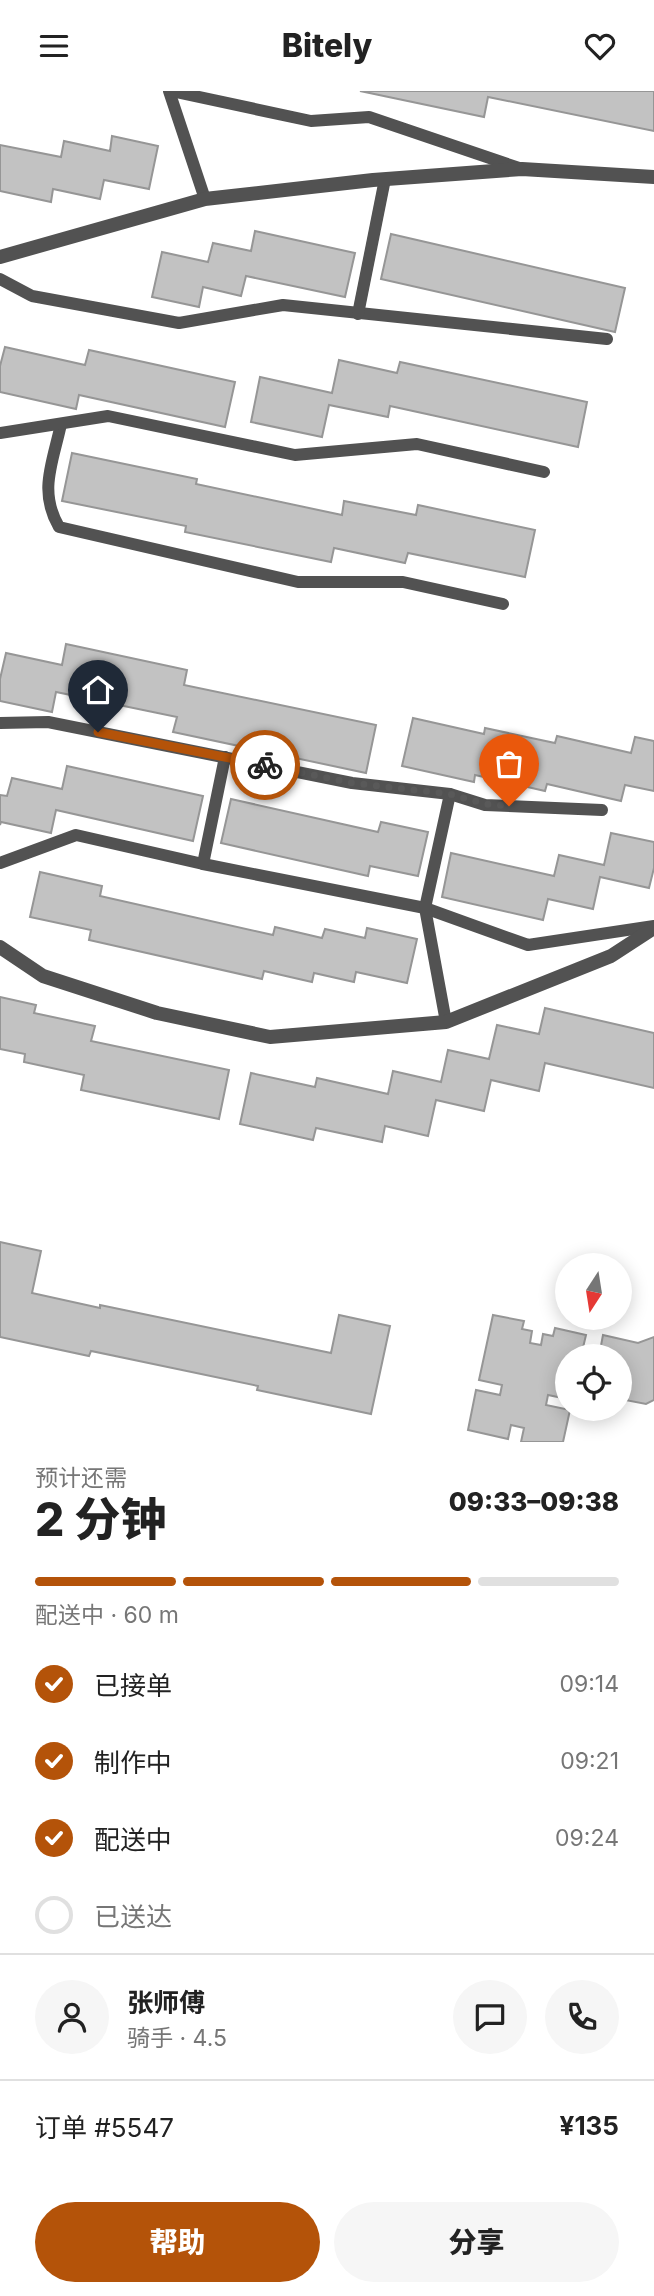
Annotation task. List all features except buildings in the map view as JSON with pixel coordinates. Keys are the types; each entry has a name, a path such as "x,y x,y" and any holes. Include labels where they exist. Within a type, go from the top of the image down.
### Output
{"street":[{"path":"0,257 205,199 384,179 522,169 654,177"},
{"path":"0,947 43,976 157,1013 270,1037 446,1022 611,956 654,927"}],"lane":[{"path":"205,199 170,91 311,121 369,117 522,169"},
{"path":"358,314 384,179"},
{"path":"0,279 32,296 179,324 283,305 607,339"},
{"path":"0,433 108,416 295,455 417,444 544,472"},
{"path":"61,424 46,491 50,511 59,527 298,582 403,582 503,604"},
{"path":"0,723 48,722 352,783 450,794 485,804 602,810"},
{"path":"203,864 225,757"},
{"path":"446,1022 425,908 450,794"},
{"path":"0,863 76,835 203,864 425,908 528,945 654,927"}],"way so far":[{"path":"265,765 352,783 450,794 485,804 509,806"}],"route":[{"path":"98,732 265,765"}]}
